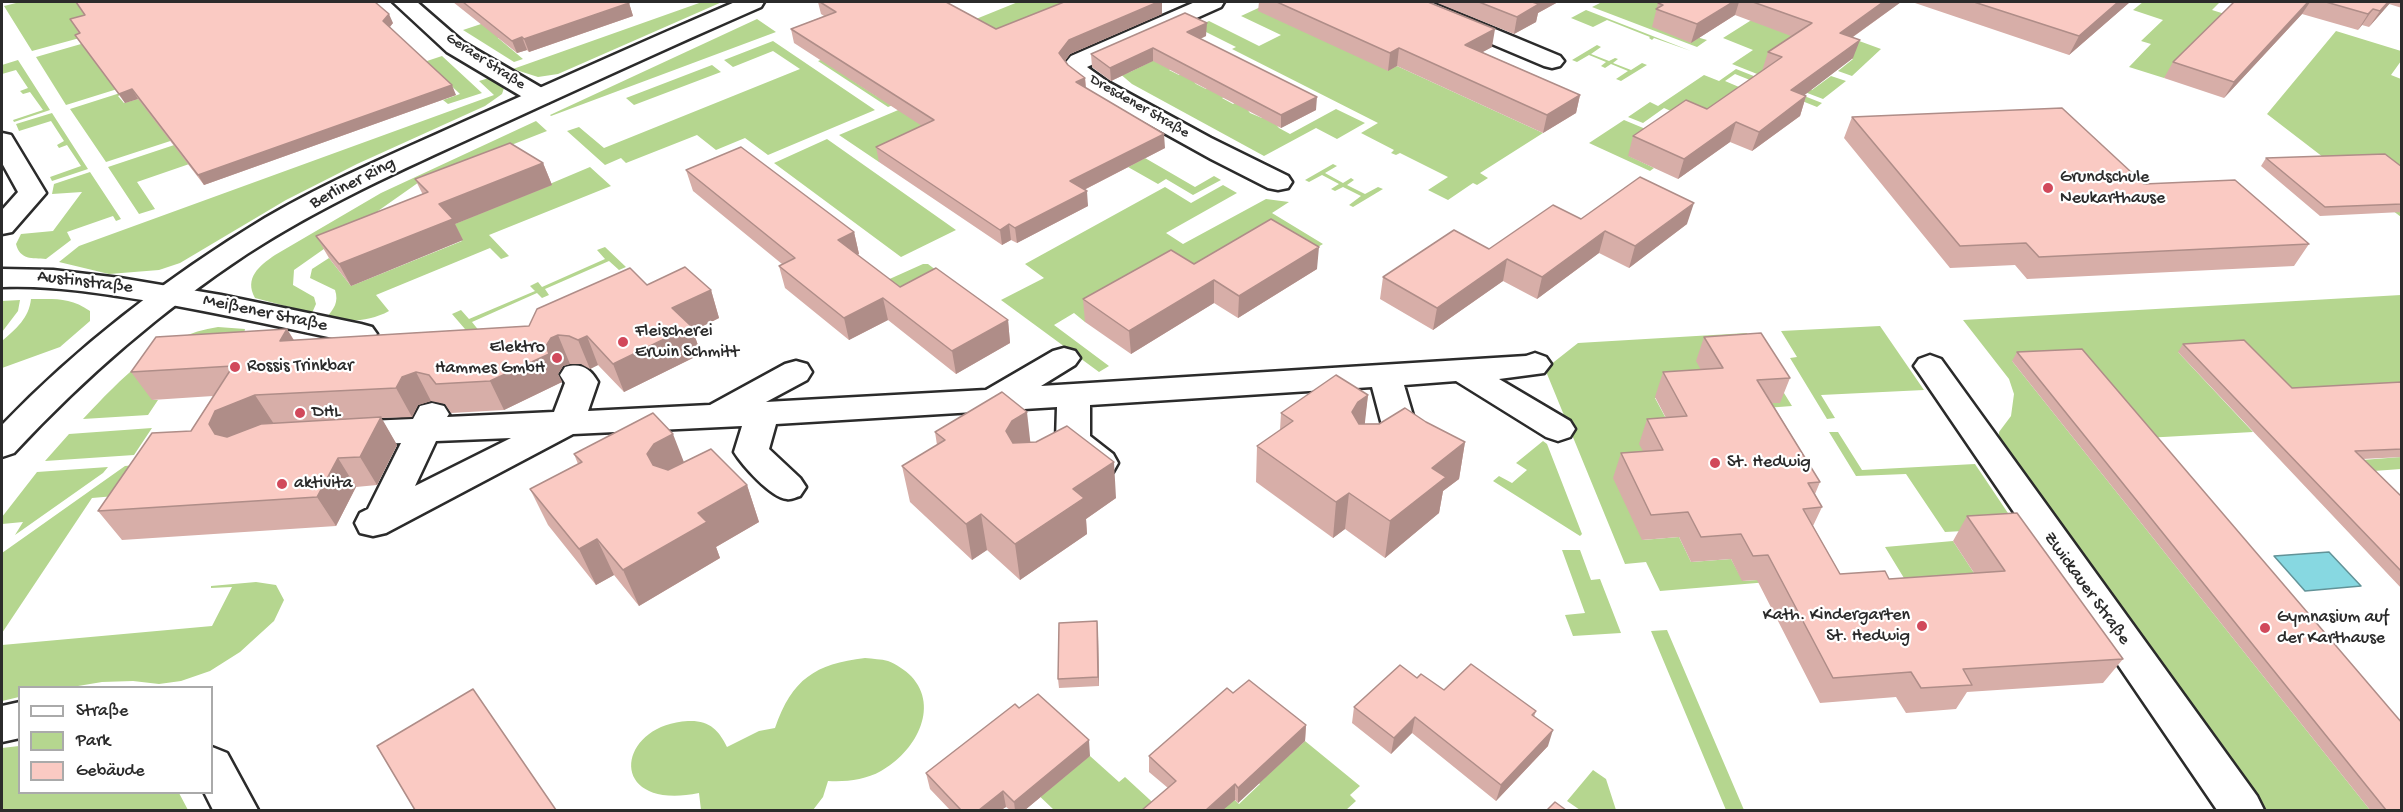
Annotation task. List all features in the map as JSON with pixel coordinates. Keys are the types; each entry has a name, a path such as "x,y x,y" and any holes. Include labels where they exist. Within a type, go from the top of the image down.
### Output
{"street":[{"name":"Geraer Straße","path":"404,2 456,47 540,97"},
{"name":"Berliner Ring","path":"2,445 36,408 85,363 169,295 277,224 388,166 753,2"},
{"name":"Dresdener Straße","path":"1213,2 1079,61 1074,67 1078,73 1248,169 1278,182"},
{"path":"1412,2 1552,61"},
{"path":"2,141 32,193 2,226"},
{"name":"Austinstraße","path":"2,278 34,276 169,295"},
{"name":"Meißener Straße","path":"169,295 361,334"},
{"path":"993,400 1062,356 1095,386"},
{"path":"566,424 378,520 375,432 486,419 566,424 839,410 947,412 993,400 1095,386 1172,385 1246,396 1401,371 1534,365 1558,429 1461,370"},
{"name":"Zwickauer Straße","path":"1930,366 2242,810"},
{"path":"713,416 794,370 839,410"},
{"path":"1401,371 1387,434 1448,456"},
{"path":"566,424 571,383"},
{"path":"1095,386 1060,449 1103,464"},
{"path":"721,469 751,452 763,414"},
{"path":"751,452 788,488"},
{"path":"2,724 18,720"},
{"path":"213,768 236,810"}],"green space":[{"path":"20,2 114,2 82,11 91,24 131,24 32,51 4,6"},
{"path":"605,2 498,38 523,59 514,62 463,30 484,23"},
{"path":"702,2 722,2 558,74 538,77 513,69"},
{"path":"1018,2 1098,2 849,78 878,97 915,96 888,107 818,61 950,9 971,21"},
{"path":"1602,2 1671,2 1700,38 1707,40 1697,47 1592,7"},
{"path":"1780,2 1805,41 1795,89 1732,64 1753,50 1723,38"},
{"path":"2143,2 2220,2 2212,10 2228,15 2164,78 2129,67 2151,44 2141,41 2163,20 2133,10"},
{"path":"1267,4 1388,70 1397,66 1543,133 1480,173 1488,178 1477,185 1473,183 1448,200 1428,190 1448,177 1400,153 1396,155 1391,153 1394,150 1361,133 1378,123 1232,49 1236,47 1196,27 1209,21 1259,46 1281,35 1241,16"},
{"path":"1586,10 1691,51 1654,38 1652,40 1650,37 1607,20 1593,27 1571,18"},
{"path":"757,19 776,32 550,115"},
{"path":"2336,31 2401,51 2401,61 2391,75 2401,79 2401,217 2267,114"},
{"path":"1851,38 1881,49 1852,76 1838,71 1853,59 1833,51"},
{"path":"773,41 875,110 768,155 745,138 716,150 697,135 626,163 621,158 605,165 567,131 579,127 604,148 800,69 773,51 733,67 724,60"},
{"path":"81,44 204,62 66,105 36,57"},
{"path":"1597,45 1601,47 1591,54 1609,61 1618,59 1613,63 1631,70 1642,63 1647,65 1621,81 1616,79 1628,71 1611,64 1605,68 1601,66 1606,62 1589,55 1577,62 1572,60"},
{"path":"442,56 482,93 448,104 443,100 460,94 442,77 137,182 155,209 139,214 108,167"},
{"path":"1158,58 1175,67 1169,70 1179,75 1185,72 1196,84 1206,89 1212,86 1229,95 1222,98 1233,104 1240,100 1250,113 1262,118 1268,115 1279,128 1290,134 1336,109 1365,123 1337,139 1316,128 1264,156 1132,84 1119,73 1130,72"},
{"path":"18,60 50,110 14,122 13,120 43,110 30,92 23,94 20,91 28,88 16,70 2,74 2,65"},
{"path":"712,65 721,72 634,105 626,98"},
{"path":"1736,69 1822,103 1817,107 1735,74 1725,81 1753,93 1629,156 1654,168 1650,171 1589,143 1624,120 1648,130 1673,112 1664,108 1643,123 1628,117 1650,102 1658,106 1704,75 1719,81"},
{"path":"993,70 949,129 879,162 839,135"},
{"path":"1831,76 1846,81 1823,99 1802,91 1806,88 1812,90"},
{"path":"494,78 504,88 502,94 485,106 357,164 286,200 180,263 159,270 109,274 59,262 79,246 494,95 479,81"},
{"path":"164,79 118,96 124,103 138,99 250,115 106,162 70,109"},
{"path":"52,113 88,169 52,181 50,177 81,166 67,145 59,148 57,145 64,141 51,121 19,131 16,124"},
{"path":"536,121 547,131 422,180 294,270 293,285 314,297 316,304 312,313 255,298 252,291 252,279 259,268 275,255 381,193"},
{"path":"827,139 956,230 901,257 774,163"},
{"path":"1145,158 1195,187 1214,176 1221,180 1193,195 1166,179 1158,184 1128,167"},
{"path":"1333,164 1337,166 1325,173 1343,183 1351,178 1354,180 1347,185 1365,194 1378,187 1383,189 1353,207 1349,205 1361,196 1343,187 1335,191 1331,189 1339,184 1322,175 1309,182 1305,180"},
{"path":"590,167 611,186 489,235 509,256 501,259 490,248 376,295 389,311 381,315 350,320 326,318 335,305 335,290 310,278 312,269 329,258 351,286 462,241 450,226"},
{"path":"90,172 121,219 116,221 113,216 67,232 71,240 46,259 31,258 20,253 16,244 21,234 53,231 82,192 52,194 54,184"},
{"path":"1223,185 1237,193 1166,233 1183,244 1266,199 1289,202 1272,213 1323,244 1299,258 1171,272 1085,322 1074,313 1054,325 1109,366 1099,372 1001,300 1044,278 1025,264 1165,187 1191,203"},
{"path":"605,247 626,267 619,270 609,261 545,289 549,295 542,298 537,293 472,322 480,332 471,336 452,314 461,310 469,319 535,291 530,286 538,282 542,287 605,259 597,250"},
{"path":"923,264 928,264 949,280 921,295 874,286"},
{"path":"2401,295 2401,390 2285,396 2178,352 2253,432 2145,438 2012,361 2370,810 2260,810 1998,446 1999,432 2011,416 2014,394 2009,379 1963,320"},
{"path":"31,299 76,303 90,311 90,321 60,347 2,368 2,341 25,317"},
{"path":"20,300 18,311 2,332 2,301"},
{"path":"1880,326 1924,390 1821,395 1835,418 1827,419 1790,358 1797,357 1781,331"},
{"path":"218,327 245,329 244,334 152,400 158,400 148,415 83,419 127,374 160,349 178,339"},
{"path":"1747,333 1792,406 1726,411 1714,393 1655,398 1678,441 1654,474 1642,540 1679,537 1691,562 1731,559 1743,581 1815,576 1817,578 1660,591 1646,562 1625,564 1545,369 1578,343"},
{"path":"152,428 134,455 45,461 69,434"},
{"path":"1829,432 1838,432 1862,470 1975,464 2018,528 1945,532 1906,474 1856,476"},
{"path":"1543,441 1547,444 1582,534 1580,536 1493,481 1499,476 1512,483 1527,470 1516,463"},
{"path":"2401,457 2401,469 2360,472 2349,461"},
{"path":"157,463 138,494 92,498 2,633 2,553 125,466"},
{"path":"108,467 103,473 15,535 23,522 2,524 2,517 37,472"},
{"path":"1953,541 1989,596 1918,601 1885,547"},
{"path":"1562,550 1580,550 1591,580 1600,579 1621,633 1573,636 1565,615 1585,613"},
{"path":"256,582 276,585 284,600 274,621 240,652 210,671 181,681 159,684 133,681 102,682 78,686 18,686 18,697 2,701 2,645 212,626 232,587 211,588 211,586"},
{"path":"1667,630 1744,810 1726,810 1651,631"},
{"path":"865,658 888,661 911,676 920,689 924,702 920,729 904,753 881,771 855,780 828,781 823,797 813,810 701,810 699,793 669,796 648,790 635,780 631,766 635,751 646,737 664,726 688,721 702,722 717,731 727,747 759,731 775,728 789,697 808,677 832,665"},
{"path":"1305,741 1360,786 1350,795 1356,801 1346,810 1210,810 1228,794 1239,804 1260,784 1247,773 1286,758"},
{"path":"18,746 18,794 180,794 188,810 2,810 2,748"},
{"path":"1090,756 1119,782 1125,777 1161,810 1054,810 1031,788"},
{"path":"1593,770 1606,779 1616,810 1580,810 1567,801"}],"water":[{"path":"2329,552 2361,586 2305,591 2274,556"}],"building":[{"path":"76,2 375,2 389,14 383,21 452,85 198,175 132,89 119,94 75,35 80,33 70,19 85,15"},
{"path":"463,2 629,3 524,39 522,37 512,41"},
{"path":"820,2 946,2 996,29 1064,2 1158,2 1069,40 1059,53 1068,65 1085,78 1076,82 1164,134 1070,181 1087,191 1015,228 1009,224 1000,230 876,147 934,120 791,29 836,12"},
{"path":"1277,2 1428,2 1495,29 1465,45 1580,95 1547,115 1399,48 1390,53"},
{"path":"1479,2 1532,2 1539,4 1517,17"},
{"path":"1733,2 1697,24 1656,9 1663,5 1658,3"},
{"path":"1753,2 1883,2 1840,33 1860,40 1791,90 1806,96 1759,132 1736,122 1684,159 1633,136 1686,100 1707,109 1782,57 1768,52 1812,23"},
{"path":"1974,2 2118,2 2079,36"},
{"path":"2234,2 2308,2 2234,82 2173,62"},
{"path":"2326,2 2388,2 2380,11 2373,9 2368,14"},
{"path":"1185,13 1207,23 1187,32 1317,97 1281,115 1153,48 1110,68 1091,54"},
{"path":"2062,108 2144,184 2235,180 2309,244 2039,257 2026,243 1960,246 1852,117"},
{"path":"510,143 543,163 439,204 453,219 339,264 316,236 428,192 415,179"},
{"path":"741,147 854,232 838,240 900,287 936,268 1008,320 952,351 883,298 844,318 779,266 795,258 686,170"},
{"path":"2385,154 2402,167 2402,204 2325,207 2266,158"},
{"path":"1640,177 1694,203 1635,246 1605,231 1542,277 1507,259 1437,308 1383,277 1454,230 1489,249 1553,205 1581,219"},
{"path":"1271,219 1319,247 1239,296 1214,280 1129,331 1083,299 1171,250 1194,264"},
{"path":"685,267 711,290 672,308 691,326 613,364 587,336 578,340 558,335 551,338 546,346 549,354 490,381 436,384 429,375 416,372 402,377 396,388 255,395 215,411 209,424 215,434 227,437 261,424 381,417 360,457 338,458 317,497 98,511 152,433 191,431 233,366 131,372 156,337 287,329 280,341 529,326 537,309 630,268 647,285"},
{"path":"1761,333 1790,378 1757,380 1820,482 1808,483 1822,507 1803,509 1840,574 1885,571 1889,579 2005,571 1967,516 2017,513 2123,659 1963,669 1972,685 1921,688 1911,672 1833,678 1768,555 1753,556 1741,534 1701,537 1688,512 1651,515 1621,453 1663,450 1647,419 1687,416 1663,372 1723,368 1704,337"},
{"path":"2244,340 2292,388 2402,382 2402,449 2355,451 2402,497 2402,572 2183,344"},
{"path":"2082,349 2402,723 2402,810 2386,810 2017,352"},
{"path":"1336,375 1368,395 1358,402 1352,412 1359,424 1379,424 1405,408 1426,422 1465,442 1432,468 1446,477 1390,521 1349,493 1336,502 1257,446 1293,421 1281,413"},
{"path":"1002,392 1027,412 1012,421 1006,431 1013,443 1036,442 1067,426 1114,462 1073,489 1084,498 1015,544 981,514 966,524 902,466 945,440 935,432"},
{"path":"653,413 673,434 654,444 647,454 653,465 668,470 711,449 747,485 698,513 707,522 623,570 597,539 579,549 530,489 582,462 574,454"},
{"path":"1097,621 1098,677 1058,679 1059,623"},
{"path":"1471,664 1536,711 1532,715 1553,730 1501,785 1415,717 1394,738 1354,707 1400,665 1417,678 1421,674 1444,690"},
{"path":"1249,680 1306,725 1238,788 1235,784 1206,810 1142,810 1176,781 1149,756 1227,688 1233,693"},
{"path":"473,689 556,810 415,810 377,746"},
{"path":"1038,694 1089,740 1014,802 1003,791 979,810 961,810 926,773 1015,704 1019,708"},
{"path":"1555,802 1566,810 1547,810"}],"place":[{"name":"Grundschule Neukarthause","path":"2048,188"},
{"name":"Fleischerei Erwin Schmitt","path":"623,342"},
{"name":"Elektro Hammes GmbH","path":"557,358"},
{"name":"Rossis Trinkbar","path":"235,367"},
{"name":"DHL","path":"300,413"},
{"name":"St. Hedwig","path":"1715,463"},
{"name":"aktivita","path":"282,484"},
{"name":"Kath. Kindergarten St. Hedwig","path":"1922,626"},
{"name":"Gymnasium auf der Karthause","path":"2265,628"}]}
